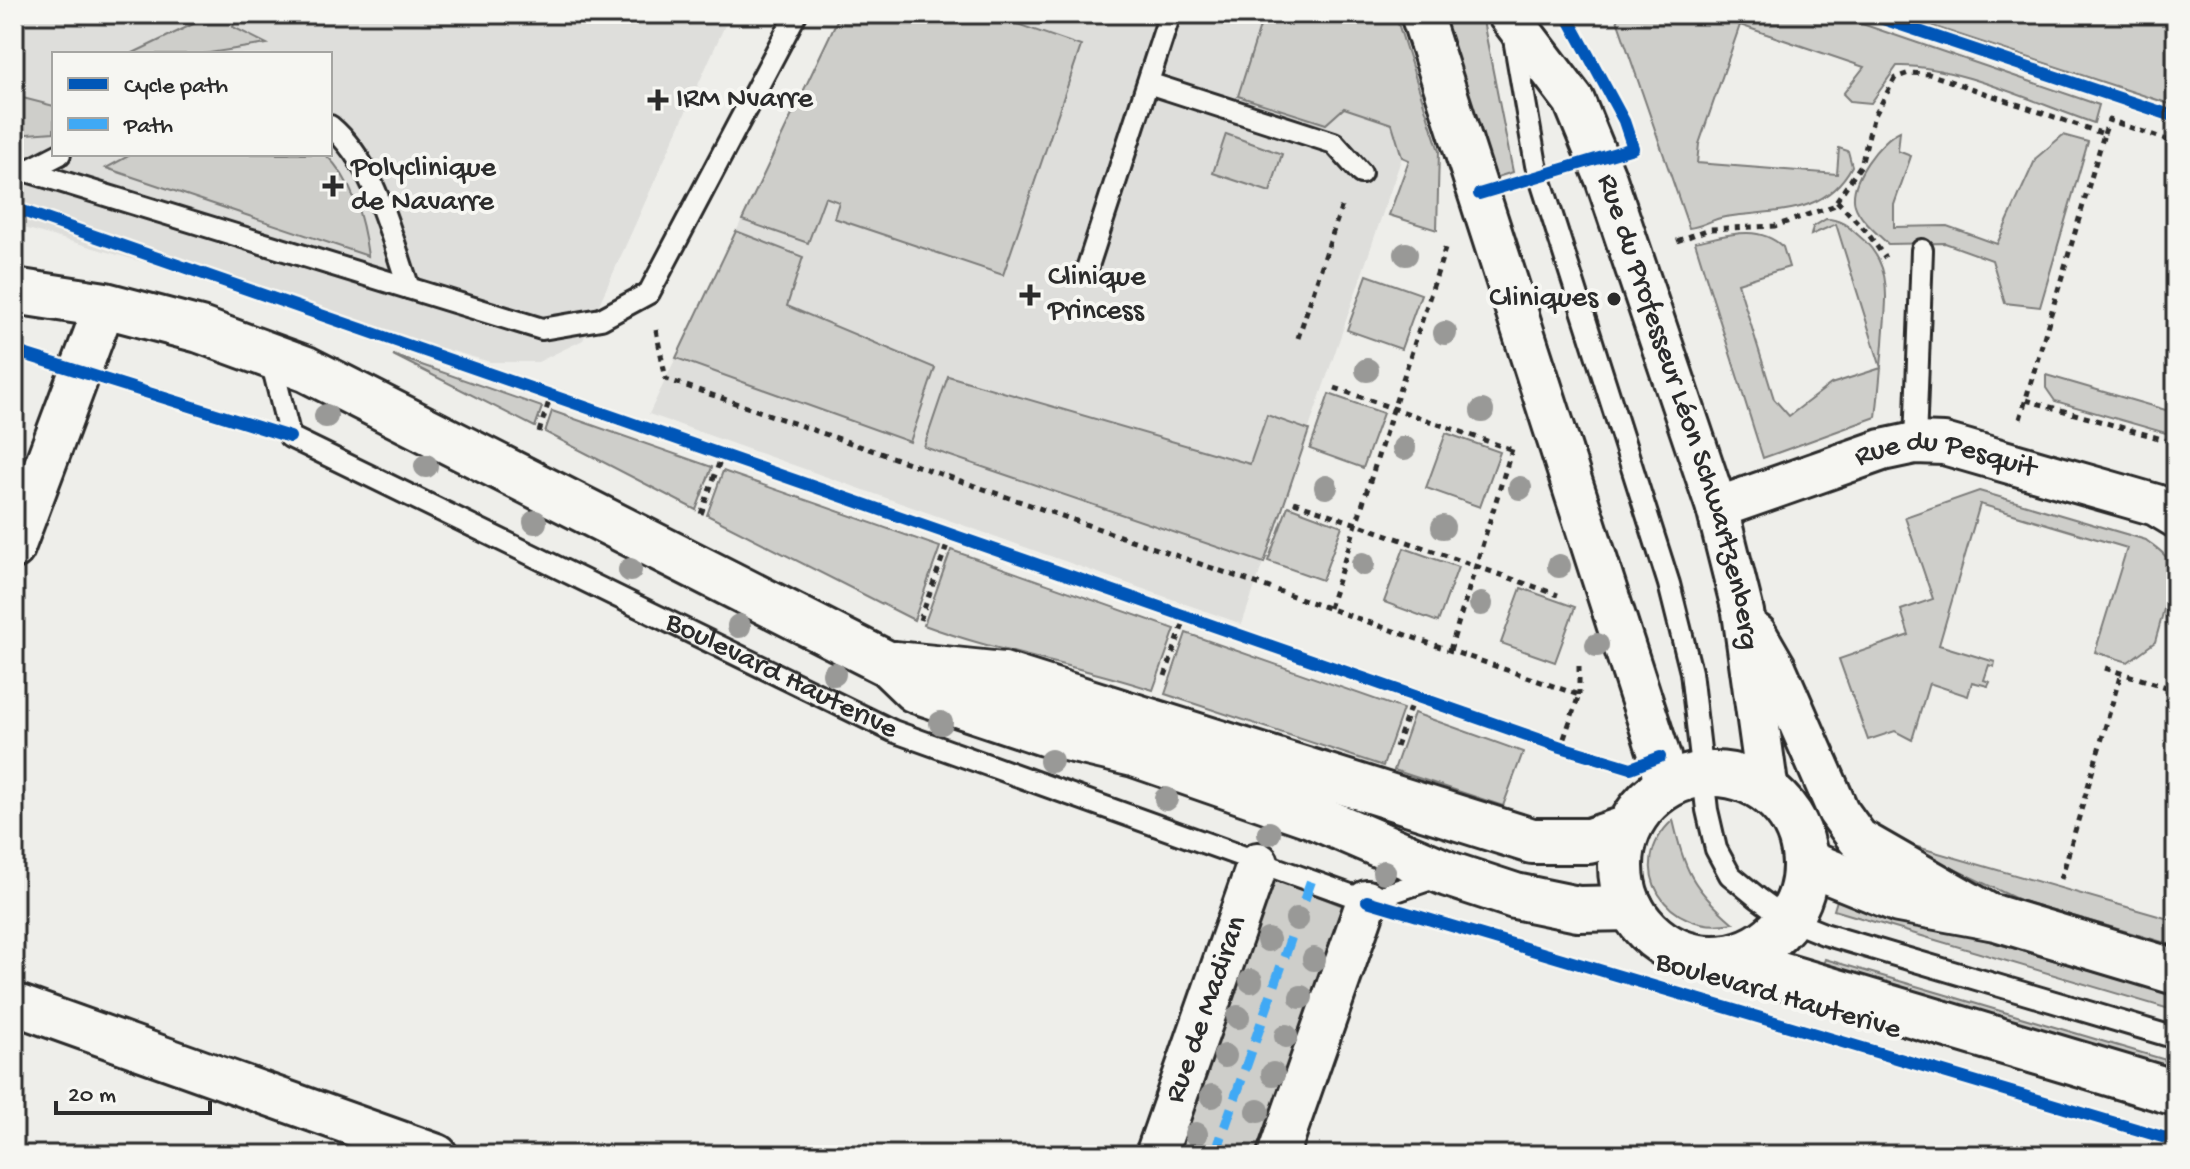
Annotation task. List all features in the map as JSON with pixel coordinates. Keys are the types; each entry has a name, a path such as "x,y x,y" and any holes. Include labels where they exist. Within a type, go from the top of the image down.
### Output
{"street":[{"path":"1421,14 1660,757 1683,781"},
{"name":"Rue du Professeur Léon Schwartzenberg","path":"1509,15 1574,101 1606,179 1717,508 1743,612 1768,792"},
{"name":"Boulevard Hauterive","path":"14,291 105,305 200,330 320,376 888,664 915,690 1044,733 1134,754 1313,816 1448,874 1515,896 1578,909 1631,908"},
{"path":"14,548 105,305"},
{"name":"Rue du Pesquit","path":"1717,508 1882,450 1915,443 1944,444 2156,505 2176,517"},
{"path":"1743,612 1775,667 1838,811 1858,839 1996,918"},
{"name":"Boulevard Hauterive","path":"888,664 1003,675 1532,841 1589,841 1628,828"},
{"name":"Boulevard Hauterive","path":"1723,958 1749,950 1773,935 1787,919 1802,890 1805,862 1800,836 1787,812 1768,792 1744,779 1683,781 1643,805 1628,828 1621,855 1622,883 1631,908 1647,931 1669,947 1695,956 1723,958 2176,1093"},
{"path":"1805,862 1899,900 1996,918 2176,972"},
{"name":"Rue de Madiran","path":"1156,1155 1258,863"},
{"path":"1278,1155 1367,901"},
{"path":"14,1004 437,1155"}],"lane":[{"path":"21,169 542,329 601,319 649,293 796,14"},
{"path":"1087,269 1170,14"},
{"path":"1509,15 1536,165 1669,584 1691,672 1683,781 1730,875 1787,919 1824,934 2176,1038"},
{"path":"1148,83 1334,143 1358,169"},
{"path":"332,128 348,141 374,190 409,288"},
{"path":"21,169 55,156"},
{"path":"1915,443 1922,250"},
{"name":"Boulevard Hauterive","path":"270,356 290,437 893,731 1367,901"},
{"path":"1367,901 1448,874"}],"path":[{"path":"1632,258 1709,229 1775,226 1833,206 1861,165 1873,119 1887,91 1895,78 1909,73 1929,74 2104,134"},
{"path":"2007,462 2109,120 2176,143"},
{"path":"1298,338 1358,169"},
{"path":"1329,608 1448,241"},
{"path":"649,293 666,379 1579,695 1561,747"},
{"path":"1335,388 1521,452"},
{"path":"537,390 566,400"},
{"path":"538,435 551,395"},
{"path":"2026,400 2176,443"},
{"path":"1450,650 1510,449"},
{"path":"708,450 737,460"},
{"path":"700,517 722,455"},
{"path":"1294,502 1563,597"},
{"path":"936,529 965,539"},
{"path":"917,628 951,534"},
{"path":"1171,611 1200,621"},
{"path":"1162,684 1186,616"},
{"path":"2105,668 2174,690 2176,675"},
{"path":"2061,879 2121,673"},
{"path":"1400,691 1429,701"},
{"path":"1391,760 1414,696"},
{"path":"1546,741 1575,751"}],"shaded area":[{"name":"Polyclinique de Navarre","path":"14,14 730,14 583,340 538,362 490,362 14,225"},
{"path":"214,14 237,14 233,27 267,44 216,52 135,52"},
{"name":"Clinique Princess","path":"840,14 1357,14 1402,157 1242,624 649,414"},
{"path":"840,14 988,14 1081,46 1003,275 834,218 839,202 825,197 808,243 742,220"},
{"path":"1264,14 1395,14 1439,151 1437,230 1389,215 1409,160 1402,157 1392,124 1344,108 1326,124 1238,96"},
{"path":"1438,14 1482,16 1513,172 1488,180"},
{"path":"1615,14 1833,14 2099,105 2094,123 1970,78 1920,67 1897,66 1871,103 1850,101 1843,94 1864,67 1740,25 1699,144 1697,163 1837,174 1839,148 1848,151 1852,166 1840,183 1812,203 1779,211 1725,217 1689,228"},
{"path":"1896,14 2176,14 2176,106"},
{"path":"15,96 52,105 52,132 14,135"},
{"path":"1900,131 1898,151 1911,156 1894,205 1894,227 1947,226 1997,244 2036,158 2063,135 2088,142 2040,307 2005,303 1992,260 1945,243 1888,244 1865,221 1855,205 1856,185 1876,152"},
{"path":"1226,134 1282,154 1270,192 1213,173"},
{"path":"128,156 327,156 350,188 368,256 106,168"},
{"path":"1826,219 1840,222 1858,235 1870,247 1883,272 1886,299 1881,368 1836,224 1811,235 1813,227"},
{"path":"736,231 803,257 787,306 935,368 910,442 676,358"},
{"path":"1752,233 1783,247 1789,267 1738,283 1774,399 1789,416 1831,384 1881,368 1876,417 1763,458 1695,242"},
{"path":"1367,275 1421,294 1401,349 1347,330"},
{"path":"393,355 542,407 535,427"},
{"path":"2046,375 2176,413 2176,436 2055,401 2046,388"},
{"path":"948,376 1250,464 1267,415 1309,430 1264,563 924,447"},
{"path":"1329,394 1383,413 1363,468 1310,449"},
{"path":"552,411 712,467 696,510 545,432"},
{"path":"1446,433 1500,452 1480,507 1426,488"},
{"path":"723,471 940,547 914,620 707,515"},
{"path":"1979,491 2146,540 2159,550 2166,557 2170,574 2155,642 2128,662 2095,652 2127,548 1980,504 1939,645 1995,662 1994,667 1989,665 1984,680 1990,682 1988,686 1972,682 1968,696 1929,683 1912,740 1895,731 1868,740 1839,659 1909,635 1901,610 1933,599 1905,517"},
{"path":"1288,506 1342,526 1322,580 1268,561"},
{"path":"1404,548 1458,567 1438,622 1384,602"},
{"path":"951,550 1175,629 1153,690 924,625"},
{"path":"1521,588 1575,607 1555,662 1501,643"},
{"path":"1186,633 1403,709 1383,766 1165,694"},
{"path":"1414,713 1523,752 1503,806 1394,770"},
{"path":"1673,820 1692,878 1733,923 1709,924 1688,919 1671,909 1659,894 1652,876 1651,857 1658,838"},
{"path":"1893,840 2176,921 2176,946 2019,900"},
{"path":"1266,876 1351,909 1265,1155 1168,1155"},
{"path":"1838,897 2176,996 2176,1011 1834,910"},
{"path":"1825,959 2176,1063 2176,1077 1821,972"}],"marked path":[{"path":"1215,1155 1311,881"}],"cycle path":[{"path":"1479,194 1633,148 1624,121 1566,14"},
{"path":"1868,14 2176,117"},
{"path":"14,208 1561,747 1631,768 1660,757"},
{"path":"14,351 290,437"},
{"path":"1367,901 2176,1141"}],"place":[{"name":"IRM Nvarre","path":"658,100"},
{"name":"Polyclinique de Navarre","path":"333,186"},
{"name":"Clinique Princess","path":"1030,295"},
{"name":"Cliniques","path":"1614,299"}]}
